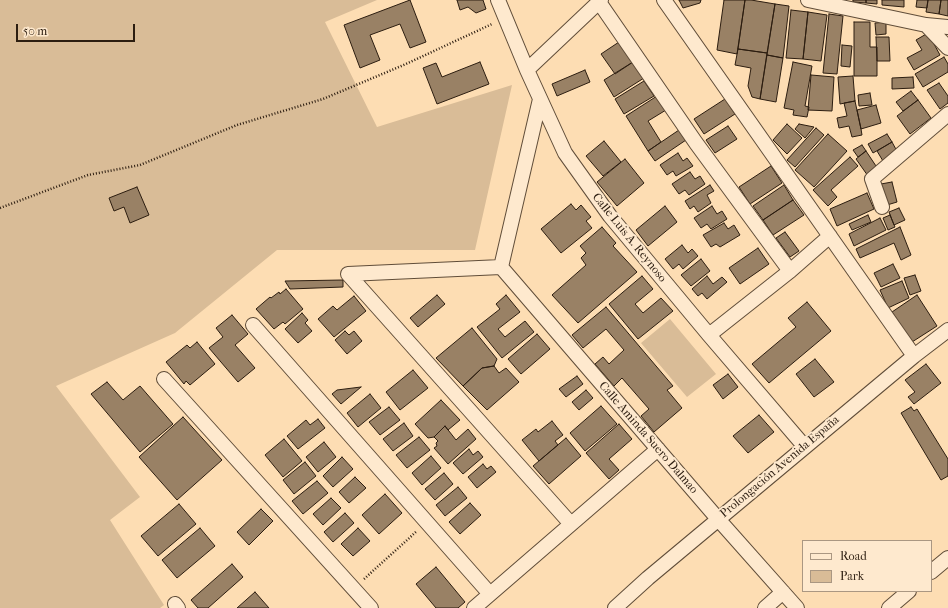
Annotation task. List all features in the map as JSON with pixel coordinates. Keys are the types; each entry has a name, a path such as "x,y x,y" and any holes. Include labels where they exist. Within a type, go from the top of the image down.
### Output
{"street":[{"name":"Calle Luis A. Reynoso","path":"498,0 527,70 565,153 610,216 805,447"},
{"path":"664,0 914,356"},
{"path":"808,0 926,25 948,27"},
{"path":"527,70 600,1 696,143 790,271"},
{"path":"926,25 948,48"},
{"path":"540,99 501,267 348,274 571,524"},
{"path":"882,206 872,179 948,114"},
{"path":"709,335 790,271 830,236"},
{"name":"Calle Aminda Suero Dalmao","path":"501,267 718,519 797,608"},
{"path":"254,325 490,594"},
{"name":"Prolongación Avenida España","path":"615,608 718,519 914,356 948,330"},
{"path":"164,379 371,608"},
{"path":"474,608 658,449"},
{"path":"932,571 948,558"},
{"path":"765,608 783,592"},
{"path":"889,608 908,592"}],"path":[{"path":"0,208 88,175 140,165 237,125 323,99 406,64 506,18"},
{"path":"354,589 427,522"}],"green space":[{"path":"0,0 377,0 325,22 377,127 512,85 475,250 277,250 175,333 56,386 140,497 110,520 164,605 160,608 0,608"},
{"path":"670,319 716,374 687,397 641,343"}],"building":[{"path":"410,0 426,42 410,48 400,24 370,35 380,60 360,68 344,25"},
{"path":"457,0 483,0 486,9 476,13 468,7 460,10"},
{"path":"679,0 701,0 700,3 683,8"},
{"path":"724,0 745,0 737,54 717,50"},
{"path":"745,0 775,4 767,53 738,49"},
{"path":"853,0 866,0 866,3 853,2"},
{"path":"866,0 877,0 877,4 866,3"},
{"path":"882,0 904,0 904,7 882,5"},
{"path":"917,0 928,0 927,8 916,7"},
{"path":"928,0 941,0 939,14 926,12"},
{"path":"941,0 948,0 948,16 939,14"},
{"path":"775,4 789,6 783,58 767,55"},
{"path":"791,10 808,12 803,59 786,58"},
{"path":"808,12 827,15 821,61 803,59"},
{"path":"829,14 843,16 837,74 823,73"},
{"path":"854,22 870,22 870,47 877,47 877,76 854,76"},
{"path":"886,22 886,34 876,35 875,23"},
{"path":"928,33 940,55 914,70 907,58 922,50 916,40"},
{"path":"876,37 889,37 890,61 877,61"},
{"path":"619,42 633,62 615,74 601,54"},
{"path":"842,45 852,46 850,67 841,66"},
{"path":"738,49 767,53 760,99 752,97 748,86 751,68 735,65"},
{"path":"767,55 783,58 776,102 760,99"},
{"path":"944,57 948,64 948,72 923,87 915,74"},
{"path":"480,62 489,84 437,104 423,68 436,63 442,77"},
{"path":"633,62 644,78 614,97 604,80"},
{"path":"793,62 812,66 805,106 809,107 807,117 793,115 794,110 784,108"},
{"path":"585,70 590,82 557,96 552,84"},
{"path":"811,75 834,77 832,111 808,110"},
{"path":"853,76 855,101 840,104 838,77"},
{"path":"913,77 914,88 892,89 892,78"},
{"path":"644,81 654,96 624,114 615,99"},
{"path":"939,83 948,96 948,103 940,109 927,90"},
{"path":"911,91 918,100 903,111 896,102"},
{"path":"870,93 872,105 859,106 858,95"},
{"path":"657,96 666,110 648,121 661,142 648,151 626,116"},
{"path":"725,99 735,114 704,134 694,119"},
{"path":"918,100 931,118 910,134 897,116"},
{"path":"855,101 862,135 852,137 849,126 839,128 837,118 847,116 844,103"},
{"path":"876,105 881,123 861,129 857,110"},
{"path":"787,124 802,138 787,154 773,140"},
{"path":"799,124 814,127 805,138 795,129"},
{"path":"728,126 737,139 715,153 706,140"},
{"path":"816,128 824,135 795,167 787,160"},
{"path":"679,130 686,140 655,161 648,151"},
{"path":"828,134 847,151 814,187 795,170"},
{"path":"887,134 892,142 873,153 868,144"},
{"path":"604,141 621,162 603,176 586,156"},
{"path":"892,142 898,153 883,161 877,151"},
{"path":"862,145 866,151 858,157 853,150"},
{"path":"866,151 878,169 868,176 856,159"},
{"path":"678,153 683,161 687,158 693,166 676,176 673,171 667,175 660,165"},
{"path":"850,157 858,166 831,190 837,197 828,206 813,190"},
{"path":"625,159 644,183 617,206 597,182"},
{"path":"771,166 782,183 750,204 739,187"},
{"path":"690,172 695,179 700,176 705,184 689,195 685,190 679,194 672,184"},
{"path":"892,182 897,202 887,205 881,184"},
{"path":"710,185 714,191 707,195 711,203 698,212 694,206 690,209 685,201"},
{"path":"784,185 793,200 763,220 753,206"},
{"path":"137,187 149,215 130,223 124,207 114,211 109,198"},
{"path":"867,193 874,209 837,226 830,209"},
{"path":"793,200 804,215 773,235 763,220"},
{"path":"571,204 576,210 581,205 591,217 586,221 592,228 561,253 541,229"},
{"path":"665,206 677,222 648,246 636,230"},
{"path":"712,206 717,214 722,211 727,219 711,229 707,224 701,228 694,218"},
{"path":"899,208 905,220 894,225 889,212"},
{"path":"868,215 871,222 852,230 849,224"},
{"path":"890,215 895,227 888,230 883,218"},
{"path":"880,218 886,230 854,246 849,234"},
{"path":"724,223 728,229 734,225 740,235 720,247 716,244 711,247 703,235"},
{"path":"602,227 616,243 613,246 637,272 578,323 552,295 586,265 581,258 586,253 580,246"},
{"path":"900,227 911,255 901,260 894,243 860,258 856,249"},
{"path":"785,232 799,251 790,257 776,238"},
{"path":"682,245 688,253 692,249 698,256 683,269 679,264 673,269 665,259"},
{"path":"758,248 769,264 740,284 729,268"},
{"path":"701,259 710,271 691,286 681,275"},
{"path":"893,264 900,278 881,287 874,273"},
{"path":"915,275 921,291 910,295 904,278"},
{"path":"642,276 653,289 635,304 643,313 661,298 673,311 638,339 609,304"},
{"path":"707,276 713,284 722,277 727,282 707,299 702,293 698,296 692,289"},
{"path":"343,280 343,287 290,289 285,281"},
{"path":"902,281 909,298 888,308 880,290"},
{"path":"286,289 303,309 285,324 283,322 274,329 256,309 270,297 271,298 279,292 280,294"},
{"path":"437,295 445,304 418,327 410,318"},
{"path":"506,295 520,312 498,329 505,337 525,321 534,332 502,358 477,327 500,309 496,304"},
{"path":"917,295 937,326 912,342 892,312"},
{"path":"354,296 366,311 334,337 318,319 333,306 337,310"},
{"path":"807,302 831,331 769,383 752,364 796,327 788,318"},
{"path":"606,307 673,386 667,390 682,408 654,432 641,416 649,409 622,378 614,386 595,364 603,357 609,364 624,350 606,329 583,348 572,335"},
{"path":"302,313 308,320 305,323 312,331 298,343 285,329"},
{"path":"232,315 248,334 235,345 255,368 238,382 209,348 223,337 216,328"},
{"path":"472,328 497,359 494,366 482,368 463,386 436,358"},
{"path":"345,331 349,335 354,331 362,341 347,354 335,340"},
{"path":"537,334 550,349 521,374 508,359"},
{"path":"197,342 215,364 190,385 186,381 184,384 166,362 187,345 190,348"},
{"path":"815,359 834,382 814,397 796,374"},
{"path":"926,364 941,383 914,404 908,397 915,392 905,380"},
{"path":"494,366 499,373 506,368 519,382 487,410 463,386 482,368"},
{"path":"413,370 428,388 400,410 386,392"},
{"path":"728,374 738,387 723,399 713,385"},
{"path":"577,376 583,384 566,397 559,389"},
{"path":"107,382 123,400 140,386 173,424 140,452 91,394"},
{"path":"361,387 341,404 332,394 337,390"},
{"path":"586,390 593,398 579,410 572,402"},
{"path":"370,394 381,408 358,427 347,413"},
{"path":"441,400 460,420 448,430 445,426 434,437 428,438 415,424"},
{"path":"601,406 617,424 585,451 570,433"},
{"path":"389,407 400,420 380,435 369,422"},
{"path":"911,407 914,411 917,409 948,459 948,476 941,480 901,413"},
{"path":"759,415 774,432 748,453 733,436"},
{"path":"183,417 222,460 177,500 139,457"},
{"path":"318,419 325,428 298,449 287,436 306,420 310,425"},
{"path":"552,421 563,435 555,441 558,445 539,461 522,440 536,429 538,432"},
{"path":"404,423 413,436 393,451 383,439"},
{"path":"619,424 632,439 609,459 619,470 609,479 586,453"},
{"path":"445,426 456,440 468,429 476,439 448,464 434,448 437,446 436,443 438,441 434,437"},
{"path":"419,437 430,450 407,468 396,455"},
{"path":"566,438 581,456 549,484 533,466"},
{"path":"284,439 302,461 283,477 265,455"},
{"path":"324,442 336,457 318,472 306,457"},
{"path":"469,449 473,455 478,451 483,457 463,474 453,463"},
{"path":"431,456 441,468 422,485 412,473"},
{"path":"342,457 353,469 333,487 323,476"},
{"path":"305,462 316,476 294,494 283,480"},
{"path":"483,464 487,469 491,466 496,472 477,488 468,477"},
{"path":"444,473 453,484 435,500 425,489"},
{"path":"355,477 366,488 349,503 339,492"},
{"path":"317,481 328,493 303,514 292,501"},
{"path":"458,487 467,498 445,516 436,505"},
{"path":"385,494 402,513 379,534 362,515"},
{"path":"331,498 341,508 323,525 313,514"},
{"path":"470,503 481,515 460,534 449,522"},
{"path":"179,504 196,524 158,556 141,536"},
{"path":"261,509 273,521 249,545 237,532"},
{"path":"345,513 354,523 333,542 324,532"},
{"path":"200,528 215,546 177,578 162,560"},
{"path":"358,528 370,541 353,556 341,544"},
{"path":"232,564 243,577 208,608 198,608 191,600"},
{"path":"436,567 465,602 458,608 436,608 416,584"},
{"path":"255,592 269,608 237,608"}]}
